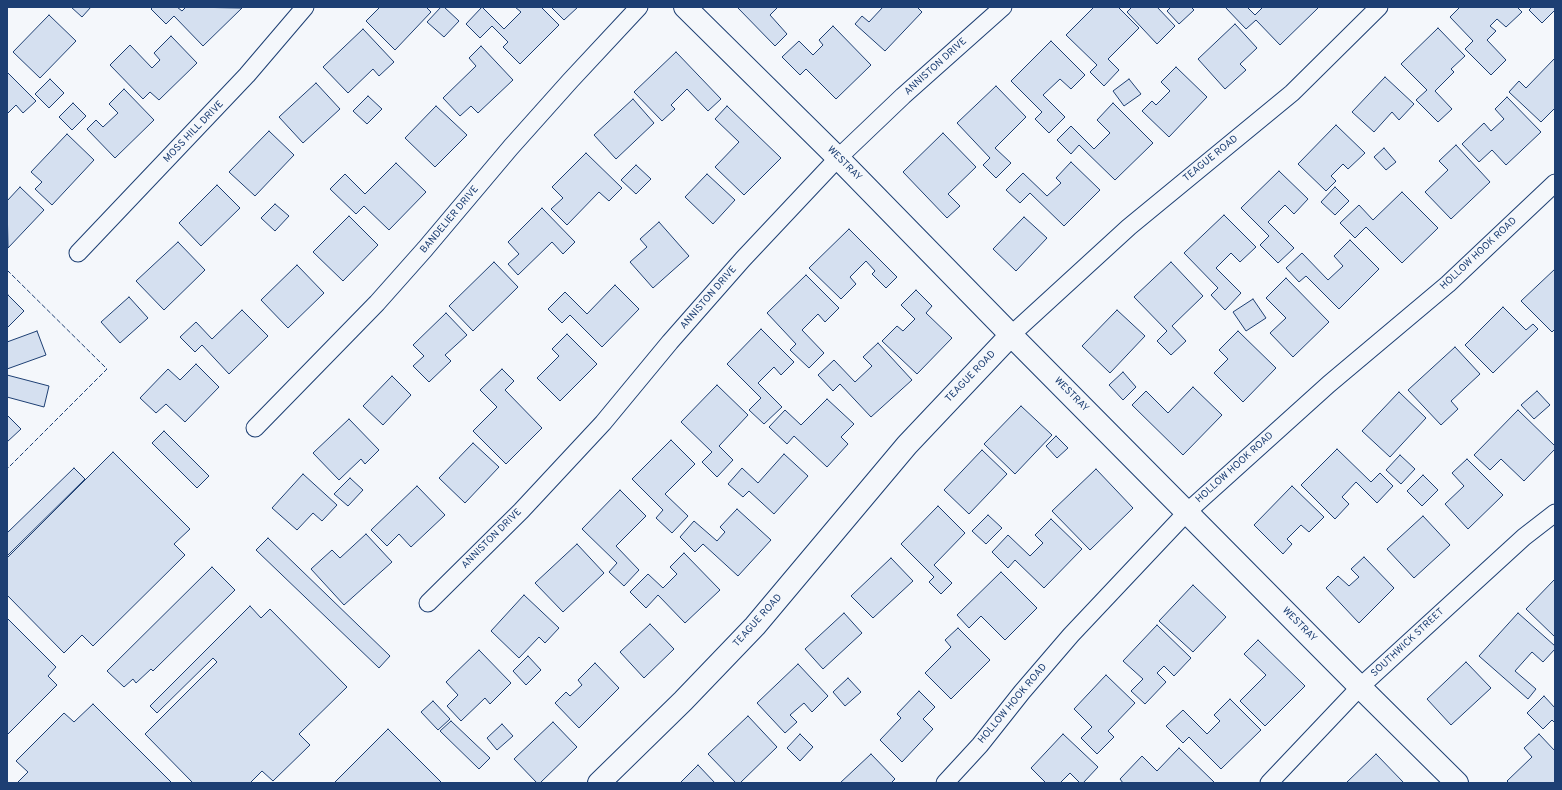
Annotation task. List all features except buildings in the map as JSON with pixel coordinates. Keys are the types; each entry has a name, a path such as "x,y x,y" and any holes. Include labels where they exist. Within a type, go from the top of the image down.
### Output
{"street":[{"name":"MOSS HILL DRIVE","path":"78,253 247,75 305,7"},
{"name":"BANDELIER DRIVE","path":"255,428 377,303 536,120 639,7"},
{"name":"WESTRAY","path":"685,7 838,158 1011,336 1457,783"},
{"name":"ANNISTON DRIVE","path":"428,602 521,511 603,423 670,342 743,259 838,158 903,96 1003,7"},
{"name":"TEAGUE ROAD","path":"599,783 683,701 755,626 907,445 1011,336 1129,227 1292,93 1379,7"},
{"name":"HOLLOW HOOK ROAD","path":"945,783 980,745 1022,692 1071,635 1187,512 1329,384 1448,284 1555,183"},
{"name":"SOUTHWICK STREET","path":"1269,783 1360,687 1524,537 1555,513"}],"fence":[{"path":"7,270 107,369 7,469"}]}
